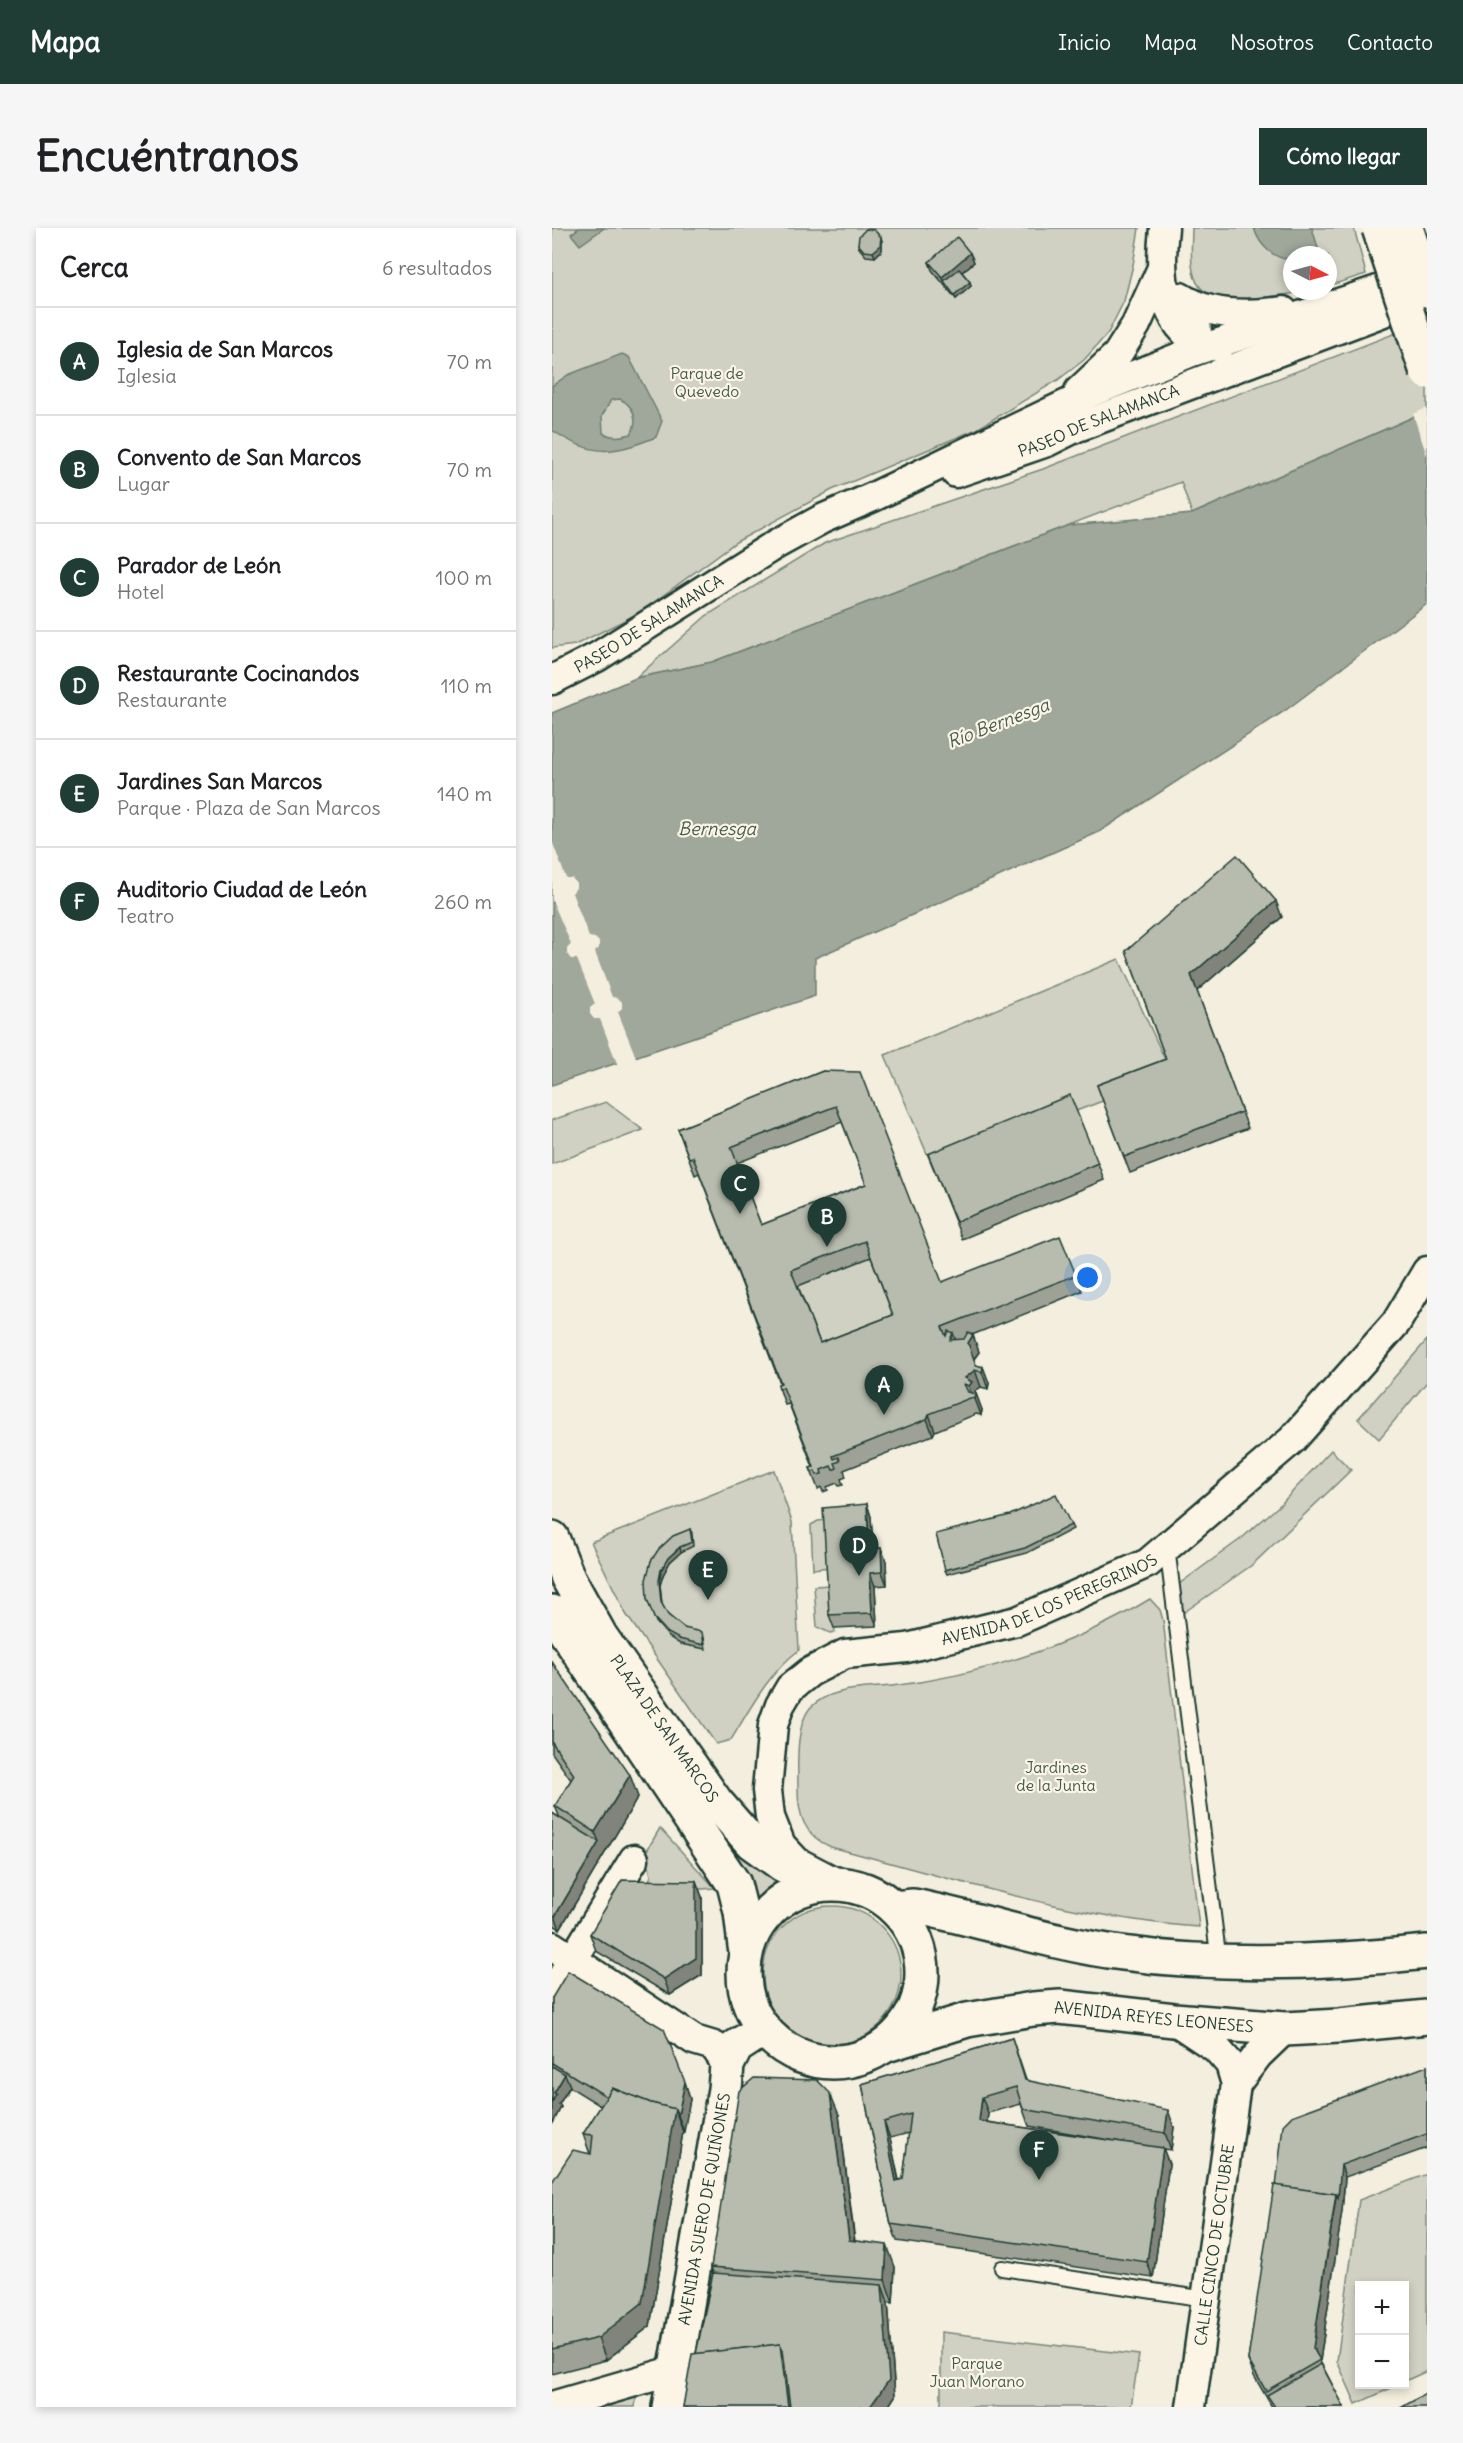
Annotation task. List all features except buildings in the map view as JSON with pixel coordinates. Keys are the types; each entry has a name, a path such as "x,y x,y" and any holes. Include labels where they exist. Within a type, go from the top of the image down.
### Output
{"main road":[{"path":"1379,228 1427,372"},
{"path":"1407,228 1427,290"},
{"name":"PLAZA DE SAN MARCOS","path":"552,1538 560,1582 716,1802 751,1842 783,1865 829,1884"},
{"name":"PLAZA DE SAN MARCOS","path":"552,1612 734,1884 741,1912 745,1946"},
{"path":"829,1884 878,1896 894,1908 912,1929 921,1955 922,1983 914,2010 899,2032 886,2045 868,2056 852,2060 829,2062 808,2058 788,2050 763,2027 745,1996 742,1970 745,1946 758,1923 774,1905 794,1892 829,1884"},
{"path":"894,1908 913,1906 1033,1935 1121,1953 1219,1962 1349,1960 1427,1952"},
{"name":"AVENIDA REYES LEONESES","path":"886,2045 950,2024 1033,2009 1060,2007 1174,2020 1285,2029 1427,2017"},
{"path":"720,2055 736,2047 763,2027"},
{"name":"AVENIDA SUERO DE QUIÑONES","path":"669,2407 725,2090 720,2055"}],"street":[{"path":"1164,228 1162,274 1164,296 1186,334 1200,346 1232,348 1293,330 1320,336"},
{"path":"1070,416 1132,389 1176,374 1200,346 1427,273"},
{"path":"1162,274 1182,298 1222,313 1272,313 1330,306"},
{"path":"1070,416 1117,355 1136,325 1162,274"},
{"name":"PASEO DE SALAMANCA","path":"552,680 597,657 773,546 822,519 873,497 968,470 1047,442 1070,416 1320,336 1427,295"},
{"path":"1192,303 1200,346"},
{"name":"AVENIDA DE LOS PEREGRINOS","path":"829,1884 797,1862 781,1845 770,1818 767,1790 773,1725 780,1705 790,1688 810,1672 845,1654 907,1648 1017,1621 1148,1563 1292,1440 1396,1323 1427,1271"},
{"path":"552,1994 563,1952 634,1859"},
{"path":"563,1952 720,2055"},
{"path":"1174,2020 1216,2048 1230,2064 1236,2084"},
{"name":"CALLE CINCO DE OCTUBRE","path":"1191,2407 1236,2084 1258,2055 1285,2029"},
{"path":"552,2406 676,2370"}],"lane":[{"path":"1167,1547 1219,1962"},
{"path":"1002,2268 1206,2299"}],"green space":[{"name":"Parque de Quevedo","path":"552,228 1139,228 1124,301 1108,333 1084,360 1058,380 977,429 832,490 736,542 639,613 575,645 552,648"},
{"path":"1192,228 1354,228 1366,274 1337,283 1337,246 1283,246 1283,295 1251,298 1221,297 1200,287 1194,274"},
{"path":"1427,321 1427,411 1192,514 1181,482 712,662 636,678 706,616 825,543 1043,469"},
{"path":"1119,959 1172,1075 1076,1111 934,1170 885,1055"},
{"path":"606,1102 643,1130 552,1164 552,1120"},
{"path":"871,1257 899,1331 826,1360 797,1286"},
{"path":"1427,1340 1427,1382 1379,1439 1358,1419"},
{"path":"1331,1450 1351,1470 1252,1565 1183,1613 1179,1584 1242,1538 1282,1503"},
{"path":"774,1470 792,1522 799,1650 769,1680 731,1740 716,1744 626,1614 591,1542"},
{"path":"827,1520 830,1567 813,1569 811,1525"},
{"path":"831,1585 835,1632 830,1633 817,1627 814,1586"},
{"name":"Jardines de la Junta","path":"1150,1599 1160,1610 1163,1620 1199,1927 1153,1923 1014,1896 831,1847 814,1837 809,1831 799,1807 798,1746 805,1716 818,1701 848,1690 925,1681 1026,1656 1090,1631"},
{"path":"715,1820 783,1880 755,1899 739,1867 708,1828"},
{"path":"660,1828 715,1888 643,1893 651,1876 646,1852"},
{"path":"832,1906 858,1911 881,1926 896,1949 901,1975 896,2001 881,2024 858,2039 832,2044 806,2039 783,2024 768,2001 763,1975 768,1949 783,1926 806,1911"},
{"path":"1427,2174 1427,2371 1409,2379 1409,2281 1355,2281 1355,2389 1389,2389 1356,2404 1337,2361 1359,2200"},
{"name":"Parque Juan Morano","path":"941,2332 1139,2355 1131,2407 941,2407"},
{"path":"637,2391 635,2407 589,2407"}],"water":[{"path":"579,228 604,228 580,245 571,234"},
{"path":"1254,228 1312,228 1317,246 1283,246 1283,258 1273,254 1259,240"},
{"path":"622,354 629,357 662,421 656,437 628,447 603,450 579,445 552,430 552,386 568,375","holes":["620,399 632,409 635,419 631,434 610,436 603,433 602,416 611,400"]},
{"name":"Bernesga","path":"1427,411 1427,604 1286,710 1099,832 815,958 815,996 552,1085 552,713 636,678 712,662 1069,525 1192,514"}],"pier":[{"path":"1427,408 1427,456 1413,414"},
{"path":"552,841 566,878 572,878 576,883 576,888 572,893 589,937 599,942 599,948 595,952 612,997 622,1002 622,1008 618,1012 637,1060 618,1066 600,1019 594,1019 590,1014 590,1008 595,1004 577,959 571,959 567,954 567,949 571,944 552,900"}],"place":[{"name":"Parador de León","path":"740,1214"},
{"name":"Convento de San Marcos","path":"827,1247"},
{"name":"Iglesia de San Marcos","path":"884,1415"},
{"name":"Restaurante Cocinandos","path":"859,1576"},
{"name":"Jardines San Marcos","path":"708,1600"},
{"name":"Auditorio Ciudad de León","path":"1039,2180"}],"water label":[{"name":"Río Bernesga","path":"998,723"}]}
